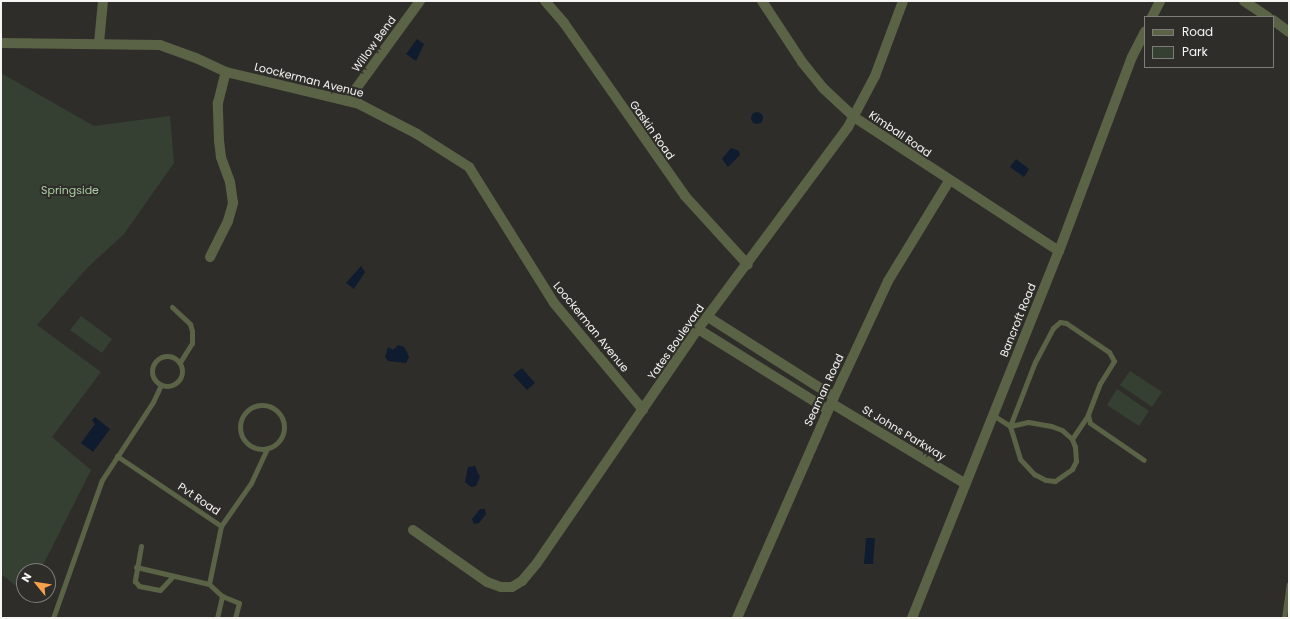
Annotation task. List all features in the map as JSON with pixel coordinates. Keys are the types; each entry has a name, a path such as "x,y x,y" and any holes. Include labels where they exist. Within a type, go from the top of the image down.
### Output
{"street":[{"path":"99,43 104,1"},
{"name":"Willow Bend","path":"347,101 420,1"},
{"name":"Gaskin Road","path":"545,1 564,22 685,196 748,265"},
{"name":"Kimball Road","path":"762,1 802,62 823,88 854,117 949,181 1059,251"},
{"name":"Yates Boulevard","path":"413,530 487,582 501,587 512,586 522,581 537,563 698,329 748,265 854,117 875,76 903,1"},
{"path":"1152,16 1160,1"},
{"path":"1244,1 1266,16"},
{"path":"1274,21 1288,29"},
{"name":"Bancroft Road","path":"912,618 1059,251 1132,57 1144,33"},
{"name":"Loockerman Avenue","path":"1,43 99,43 160,45 196,58 226,72 347,101 391,119 469,167 554,303 643,410"},
{"path":"210,257 228,221 233,203 230,182 220,157 218,103 226,72"},
{"name":"Seaman Road","path":"737,618 831,403 888,281 949,181"},
{"name":"St Johns Parkway","path":"708,317 831,403"},
{"name":"St Johns Parkway","path":"698,329 831,403 966,484"}],"lane":[{"path":"172,307 190,324 192,331 192,343 180,362 183,372 180,381 171,386 161,385 152,373 157,360 166,356 180,362"},
{"path":"1060,322 1066,323 1110,352 1114,361 1100,383 1088,415 1072,439 1076,461 1072,469 1055,481 1046,480 1034,474 1020,459 1010,426 1035,362 1053,328 1060,322"},
{"path":"53,618 102,480 161,385"},
{"path":"221,526 251,483 267,448 274,446 283,434 283,420 274,409 260,406 248,411 243,417 241,431 247,443 260,449 267,448"},
{"path":"993,415 1010,426 1028,422 1051,426 1072,439"},
{"path":"1088,415 1090,423 1144,460"},
{"name":"Pvt Road","path":"117,456 221,526 209,584"},
{"path":"141,546 136,567 135,581 139,586 160,590 172,577"},
{"path":"136,567 172,577 209,584 222,596 239,603 235,618"},
{"path":"1284,618 1289,584"},
{"path":"217,618 222,596"}],"green space":[{"name":"Springside","path":"1,73 94,126 170,116 174,163 124,234 88,267 37,325 101,372 52,437 91,470 44,563 16,563 16,586 1,574"},
{"path":"81,316 112,339 102,353 70,330"},
{"path":"1130,371 1162,392 1152,407 1120,385"},
{"path":"1117,389 1149,411 1139,426 1107,405"}],"water":[{"path":"417,39 424,44 416,61 406,54"},
{"path":"755,112 759,112 763,118 759,124 755,124 751,120 751,116"},
{"path":"731,148 739,151 740,155 728,167 722,159"},
{"path":"1016,159 1029,169 1024,177 1010,167"},
{"path":"361,266 365,272 354,289 346,283"},
{"path":"398,345 404,347 407,352 409,357 406,363 388,361 385,357 388,347 393,350"},
{"path":"522,368 535,383 527,390 513,375"},
{"path":"95,417 110,429 93,452 81,443 95,424 92,420"},
{"path":"475,466 480,477 476,486 471,487 465,482 468,467"},
{"path":"480,509 485,509 486,514 479,523 474,524 472,519"},
{"path":"866,538 875,538 873,564 864,564"}]}
